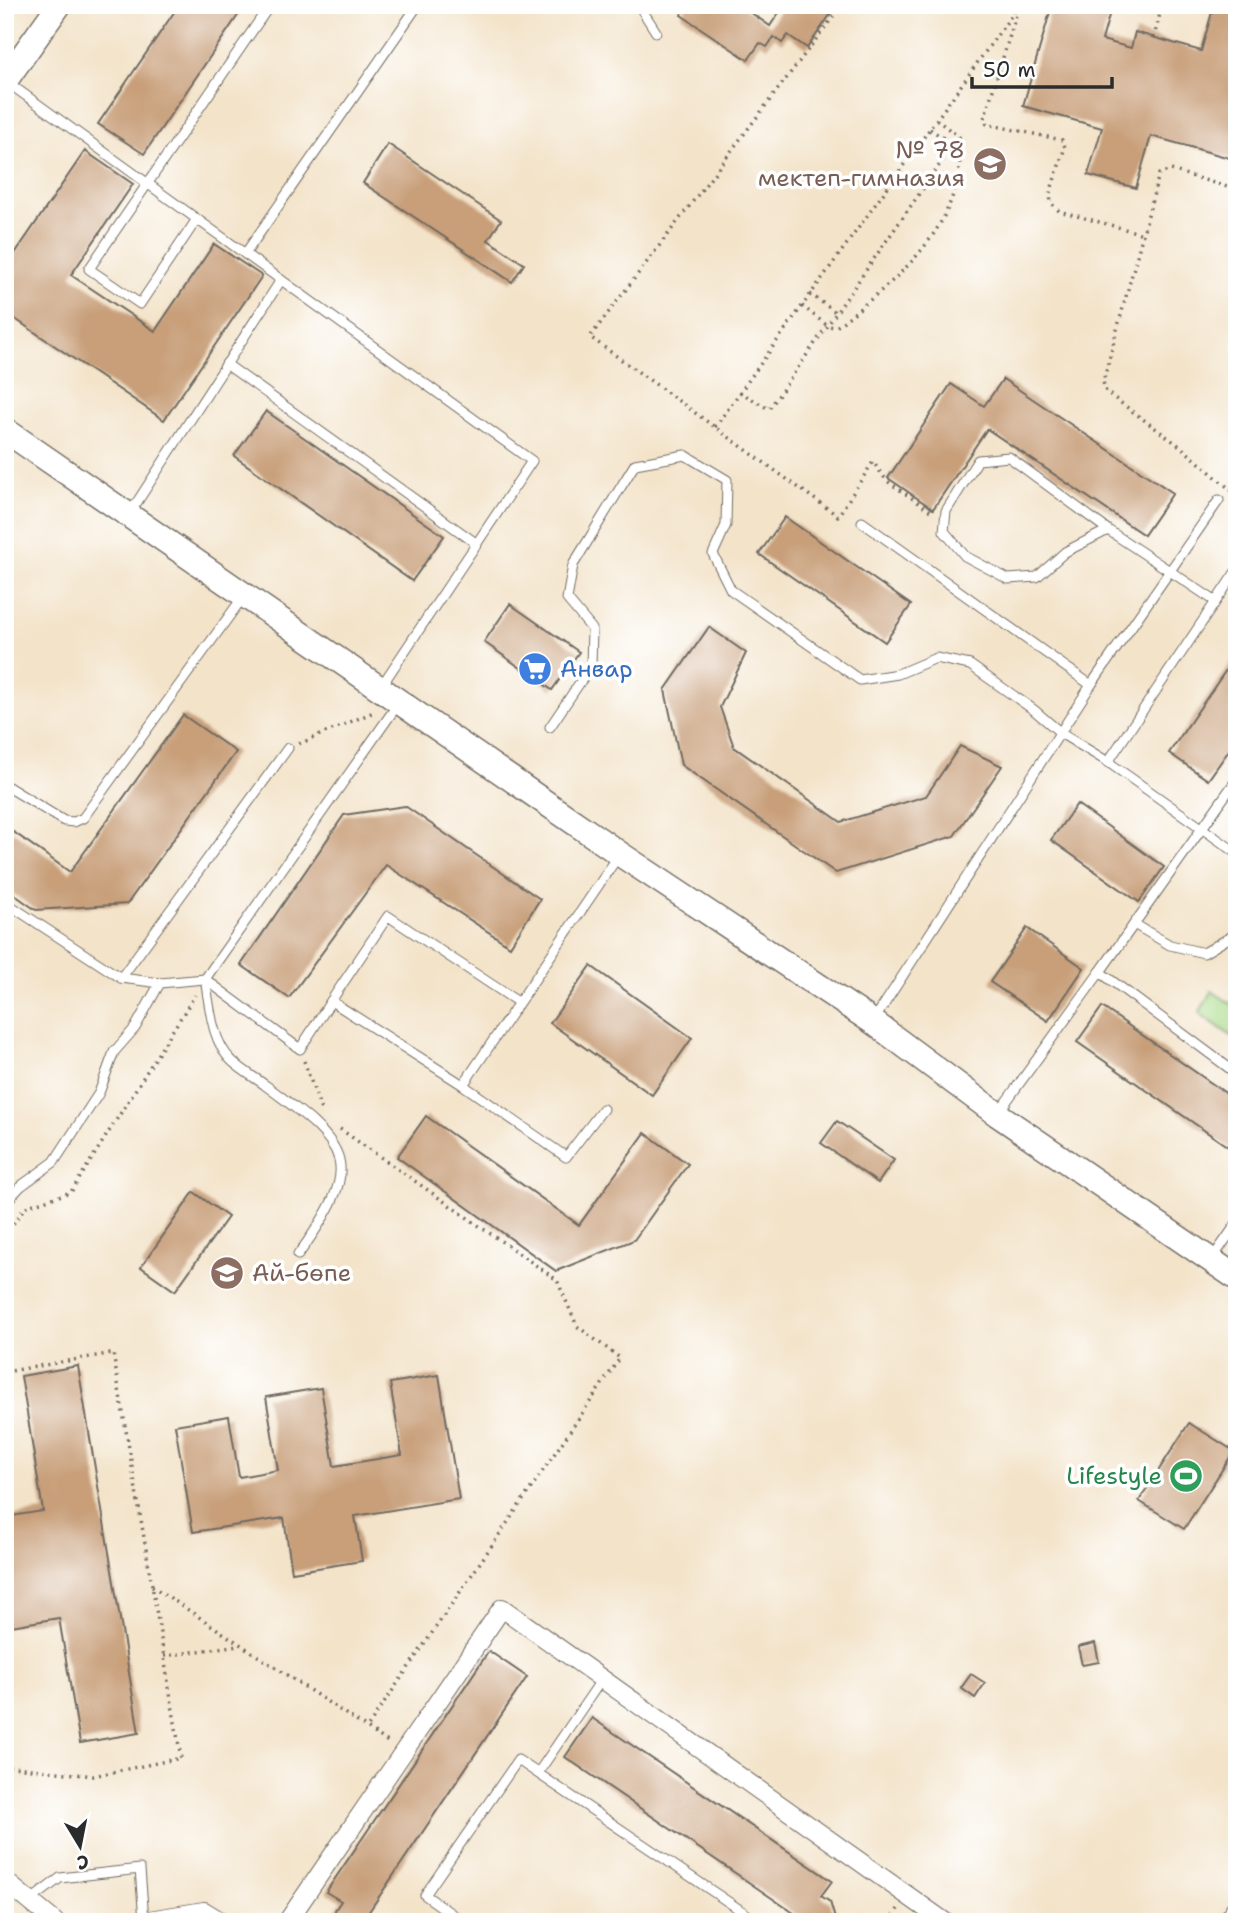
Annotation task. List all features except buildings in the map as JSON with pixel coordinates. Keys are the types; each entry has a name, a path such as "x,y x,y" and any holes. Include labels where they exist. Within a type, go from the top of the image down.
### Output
{"street":[{"path":"6,81 59,5"},
{"path":"5,430 620,854 873,1021 997,1114 1237,1278"},
{"path":"287,1922 502,1608 946,1922"},
{"path":"5,1881 55,1922"},
{"path":"1226,1922 1237,1906"},
{"path":"141,1921 204,1911 222,1922"}],"lane":[{"path":"197,219 140,304 89,269 270,5"},
{"path":"246,254 418,5"},
{"path":"644,5 642,10 656,32"},
{"path":"6,81 532,461 477,544 390,695 205,979 214,1030 230,1059 304,1113 330,1137 339,1153 338,1189 298,1255"},
{"path":"128,515 281,280"},
{"path":"226,365 477,544"},
{"path":"550,727 591,666 592,629 567,599 573,565 635,464 685,455 727,480 726,525 713,554 731,590 742,598 860,680 898,674 936,659 970,666 1034,710 1062,734 1108,762 1237,853"},
{"path":"1108,530 1065,552 1037,577 1008,579 965,556 944,531 946,511 978,460 1010,457 1108,530 1215,601"},
{"path":"873,1021 1062,734 1091,685 1219,500"},
{"path":"862,522 1091,685"},
{"path":"1108,762 1237,570"},
{"path":"5,785 64,821 74,822 83,818 244,595"},
{"path":"121,978 288,748"},
{"path":"997,1114 1237,779"},
{"path":"463,1085 620,854"},
{"path":"5,902 121,978 160,983 205,979 300,1049 388,916 517,1002"},
{"path":"1134,924 1170,945 1204,953 1237,933"},
{"path":"1100,972 1237,1074"},
{"path":"5,1203 21,1186 54,1161 99,1093 114,1052 135,1028 160,983"},
{"path":"331,1001 463,1085 566,1157 603,1109"},
{"path":"1210,1260 1237,1223"},
{"path":"538,1773 602,1679"},
{"path":"463,1922 425,1895 517,1760 758,1922"},
{"path":"30,1901 60,1878 140,1869 141,1921"}],"path":[{"path":"842,5 590,337 838,516 873,462 887,481 932,513 938,504"},
{"path":"715,427 1019,5"},
{"path":"1019,5 984,118 987,124 1062,140 1065,148 1050,193 1051,204 1059,211 1143,234"},
{"path":"1154,38 1162,5"},
{"path":"937,120 960,137"},
{"path":"930,129 954,145"},
{"path":"740,392 769,409 960,137"},
{"path":"802,306 828,326 836,327 886,290 942,221 961,165 960,137"},
{"path":"1232,491 1181,447 1106,392 1103,382 1159,174 1171,170 1237,190"},
{"path":"810,294 837,313"},
{"path":"288,748 390,695"},
{"path":"5,1235 25,1207 71,1192 205,979"},
{"path":"300,1049 323,1118"},
{"path":"334,1126 557,1280 577,1326 620,1358 367,1728"},
{"path":"5,1371 113,1353 181,1758 93,1776 5,1766"},
{"path":"152,1586 402,1751"},
{"path":"164,1656 241,1644"}],"green space":[{"path":"1212,991 1237,1008 1237,1040 1199,1013"}],"place":[{"name":"№ 78 мектеп-гимназия","path":"990,164"},
{"name":"Анвар","path":"535,669"},
{"name":"Ай-бөпе","path":"227,1273"},
{"name":"Lifestyle","path":"1186,1476"}]}
